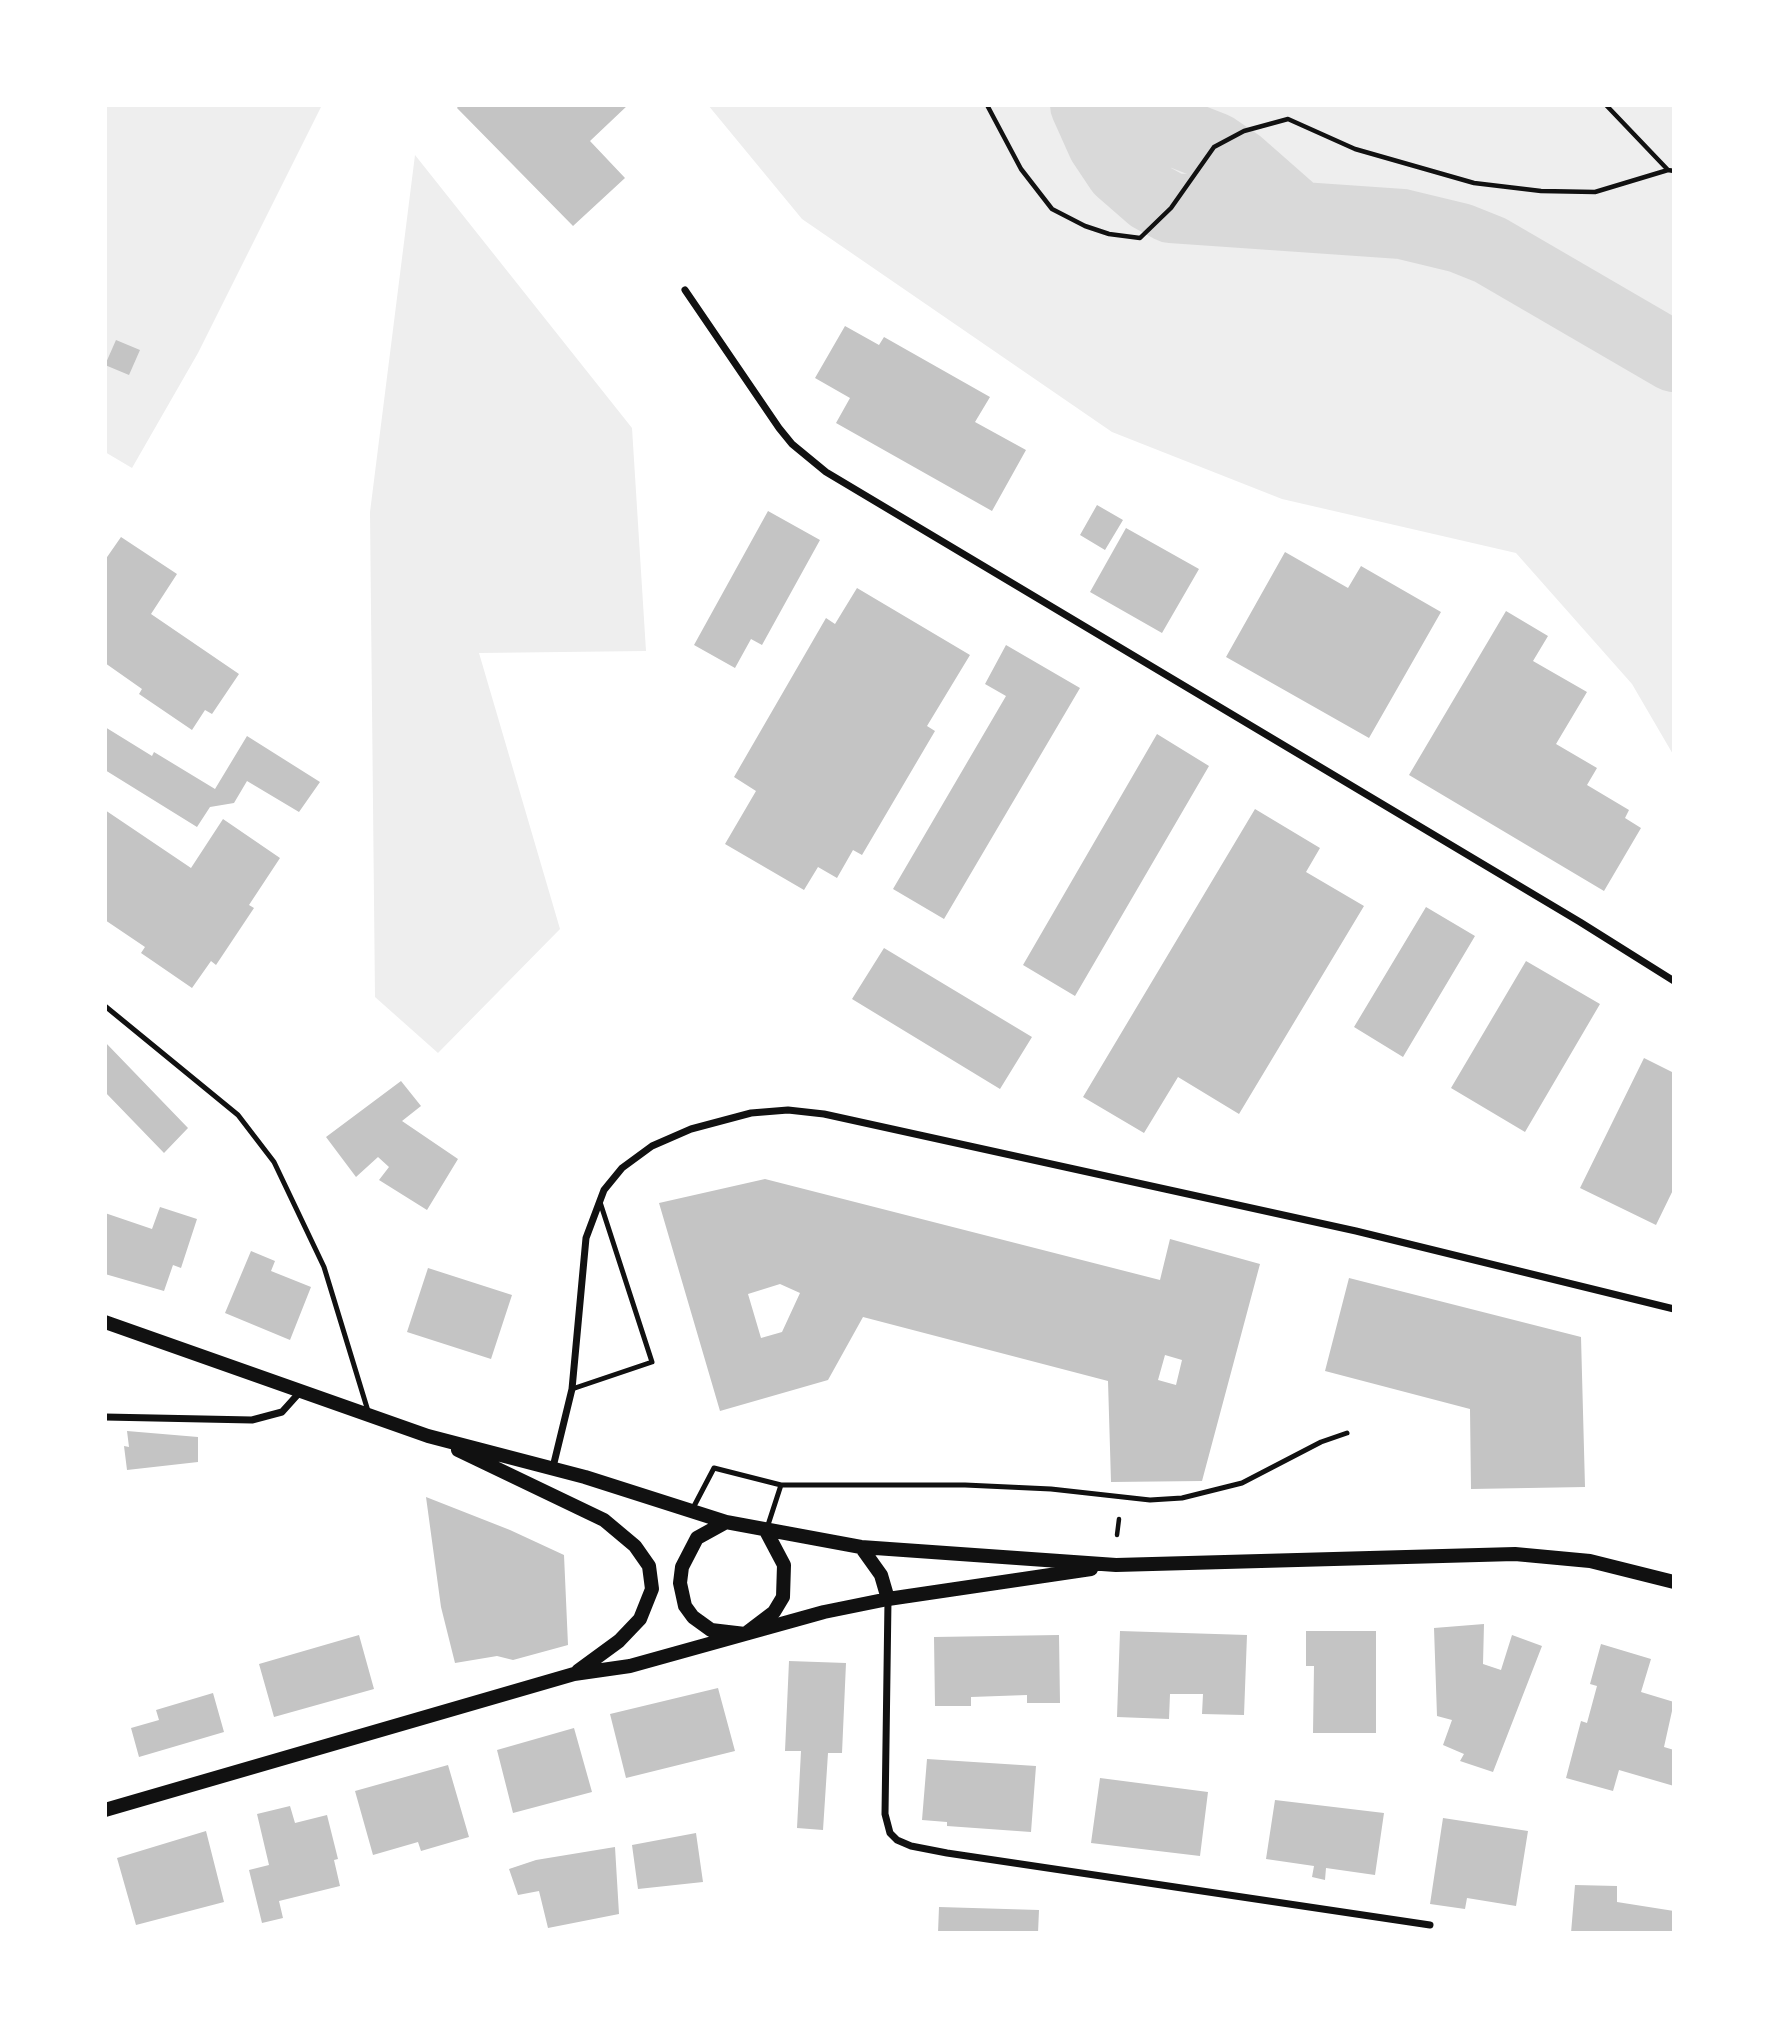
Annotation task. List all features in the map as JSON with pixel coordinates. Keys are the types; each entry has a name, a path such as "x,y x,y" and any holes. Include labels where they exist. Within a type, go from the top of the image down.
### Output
{"main road":[{"path":"105,1322 428,1436 592,1513 615,1528 649,1566 652,1589 640,1619 619,1641 574,1674"},
{"path":"428,1436 553,1468 726,1522 861,1548 1116,1565 1515,1553 1590,1561 1674,1582"},
{"path":"726,1522 705,1531 691,1545 682,1567 682,1594 693,1617 711,1630 745,1634 774,1612 783,1597 784,1565 766,1531"},
{"path":"861,1548 881,1575 888,1599"},
{"path":"105,1810 574,1674 630,1666 888,1599 1116,1565"}],"street":[{"path":"685,289 779,428 792,444 826,472 1580,922 1674,981"},
{"path":"553,1468 572,1390 586,1238 599,1199 627,1164 652,1146 678,1134 751,1113 806,1112 1356,1231 1674,1309"},
{"path":"105,1417 252,1420 282,1412 302,1390"},
{"path":"888,1599 885,1814 890,1833 897,1840 911,1846 947,1853 1430,1925"}],"lane":[{"path":"105,1006 238,1115 274,1162 324,1267 368,1414"},
{"path":"572,1390 652,1362 599,1199"},
{"path":"692,1510 714,1468 781,1485 965,1485 1051,1489 1163,1500 1202,1494 1242,1483 1321,1442 1347,1433"},
{"path":"766,1531 781,1485"}],"path":[{"path":"987,105 1021,169 1052,209 1085,226 1109,234 1140,238 1171,208 1214,147 1244,131 1288,119 1355,149 1474,183 1541,191 1595,192 1671,170 1606,105"}],"shaded area":[{"path":"105,105 322,105 198,353 132,468 105,452"},
{"path":"708,105 1674,105 1674,756 1632,684 1516,553 1282,499 1112,432 802,219"},
{"path":"415,155 632,428 646,651 479,653 560,929 438,1053 375,997 370,512"}],"building":[{"path":"459,105 628,105 590,141 625,178 573,226 457,108"},
{"path":"845,326 879,345 884,337 990,397 975,422 1026,450 992,511 836,423 850,398 815,378"},
{"path":"116,340 140,350 129,375 105,365"},
{"path":"1097,505 1123,520 1105,550 1080,535"},
{"path":"768,511 820,540 762,645 751,639 735,668 694,645"},
{"path":"1126,528 1199,569 1162,633 1090,592"},
{"path":"121,537 177,574 151,614 239,674 212,714 205,710 192,730 139,694 142,689 105,663 105,560"},
{"path":"1285,552 1348,588 1361,566 1441,612 1369,738 1226,657"},
{"path":"857,588 970,655 927,726 935,731 862,855 853,850 837,878 818,867 804,890 725,844 756,791 734,777 826,618 835,624"},
{"path":"1506,611 1548,636 1533,661 1587,692 1556,744 1597,768 1587,785 1629,810 1625,818 1641,828 1604,891 1409,775"},
{"path":"1006,645 1080,688 944,919 893,889 1006,696 985,684"},
{"path":"105,727 152,756 154,752 215,789 247,736 320,782 299,812 247,781 234,803 210,807 197,827 105,770"},
{"path":"1157,734 1209,766 1075,996 1023,965"},
{"path":"1255,809 1320,848 1306,872 1364,906 1239,1114 1178,1077 1144,1133 1083,1097"},
{"path":"105,810 191,868 223,819 280,858 249,905 254,908 216,965 211,961 192,988 141,953 145,947 105,920"},
{"path":"1426,907 1475,936 1403,1057 1354,1027"},
{"path":"884,948 1032,1037 1000,1089 852,999"},
{"path":"1526,961 1600,1004 1525,1132 1451,1088"},
{"path":"105,1042 188,1128 164,1153 105,1092"},
{"path":"1644,1058 1674,1073 1674,1188 1656,1225 1580,1188"},
{"path":"401,1081 421,1106 402,1121 458,1159 427,1210 379,1180 389,1167 378,1157 356,1177 326,1137"},
{"path":"765,1179 1160,1280 1170,1239 1260,1264 1202,1481 1111,1482 1108,1381 863,1317 828,1380 720,1411 659,1203","holes":["780,1284 800,1293 782,1332 761,1338 748,1294","1165,1355 1182,1360 1176,1385 1158,1380"]},
{"path":"160,1207 197,1219 181,1268 173,1265 164,1291 105,1274 105,1213 152,1229"},
{"path":"251,1251 275,1261 271,1271 311,1287 290,1340 225,1313"},
{"path":"428,1268 512,1295 491,1359 407,1332"},
{"path":"1349,1278 1581,1337 1585,1487 1471,1489 1470,1409 1325,1371"},
{"path":"127,1431 198,1437 198,1462 127,1470 124,1446 129,1447"},
{"path":"426,1497 510,1530 564,1555 568,1645 513,1660 497,1656 455,1663 441,1607"},
{"path":"1484,1624 1483,1664 1501,1670 1512,1635 1542,1646 1493,1772 1460,1761 1464,1754 1443,1745 1452,1720 1437,1716 1434,1628"},
{"path":"1120,1631 1247,1635 1244,1715 1202,1714 1203,1694 1170,1694 1169,1719 1117,1717"},
{"path":"1306,1631 1376,1631 1376,1733 1313,1733 1314,1666 1306,1666"},
{"path":"359,1635 374,1689 274,1717 259,1664"},
{"path":"1059,1635 1060,1703 1027,1703 1027,1695 971,1697 971,1706 935,1706 934,1637"},
{"path":"1601,1644 1651,1659 1641,1692 1674,1702 1664,1747 1674,1750 1674,1786 1619,1770 1613,1791 1566,1778 1581,1721 1587,1723 1597,1686 1590,1684"},
{"path":"789,1661 846,1663 842,1753 828,1753 823,1830 797,1828 801,1751 785,1751"},
{"path":"718,1688 735,1751 626,1778 610,1714"},
{"path":"213,1693 224,1732 139,1757 131,1728 159,1720 156,1710"},
{"path":"574,1728 592,1792 513,1813 497,1750"},
{"path":"927,1759 1036,1766 1031,1832 947,1826 947,1822 922,1820"},
{"path":"448,1765 469,1837 421,1851 418,1842 373,1855 355,1791"},
{"path":"1100,1778 1208,1792 1200,1856 1091,1843"},
{"path":"1275,1800 1384,1813 1375,1875 1326,1868 1325,1880 1312,1877 1314,1866 1266,1859"},
{"path":"290,1806 295,1823 327,1815 338,1859 334,1860 340,1886 279,1901 283,1918 262,1923 249,1870 269,1865 257,1814"},
{"path":"1443,1818 1528,1831 1516,1906 1467,1898 1465,1909 1430,1904"},
{"path":"206,1831 224,1902 136,1925 117,1858"},
{"path":"696,1833 703,1882 638,1889 632,1845"},
{"path":"615,1847 619,1914 548,1928 539,1891 518,1895 509,1869 536,1860"},
{"path":"1575,1885 1617,1886 1617,1902 1674,1911 1672,1933 1571,1933"},
{"path":"939,1907 1039,1910 1038,1933 938,1933"}],"waterway":[{"path":"1085,105 1102,143 1120,170 1151,197 1171,208 1402,224 1460,238 1490,250 1674,357"},
{"path":"1106,105 1214,147 1239,164 1297,215"}]}
